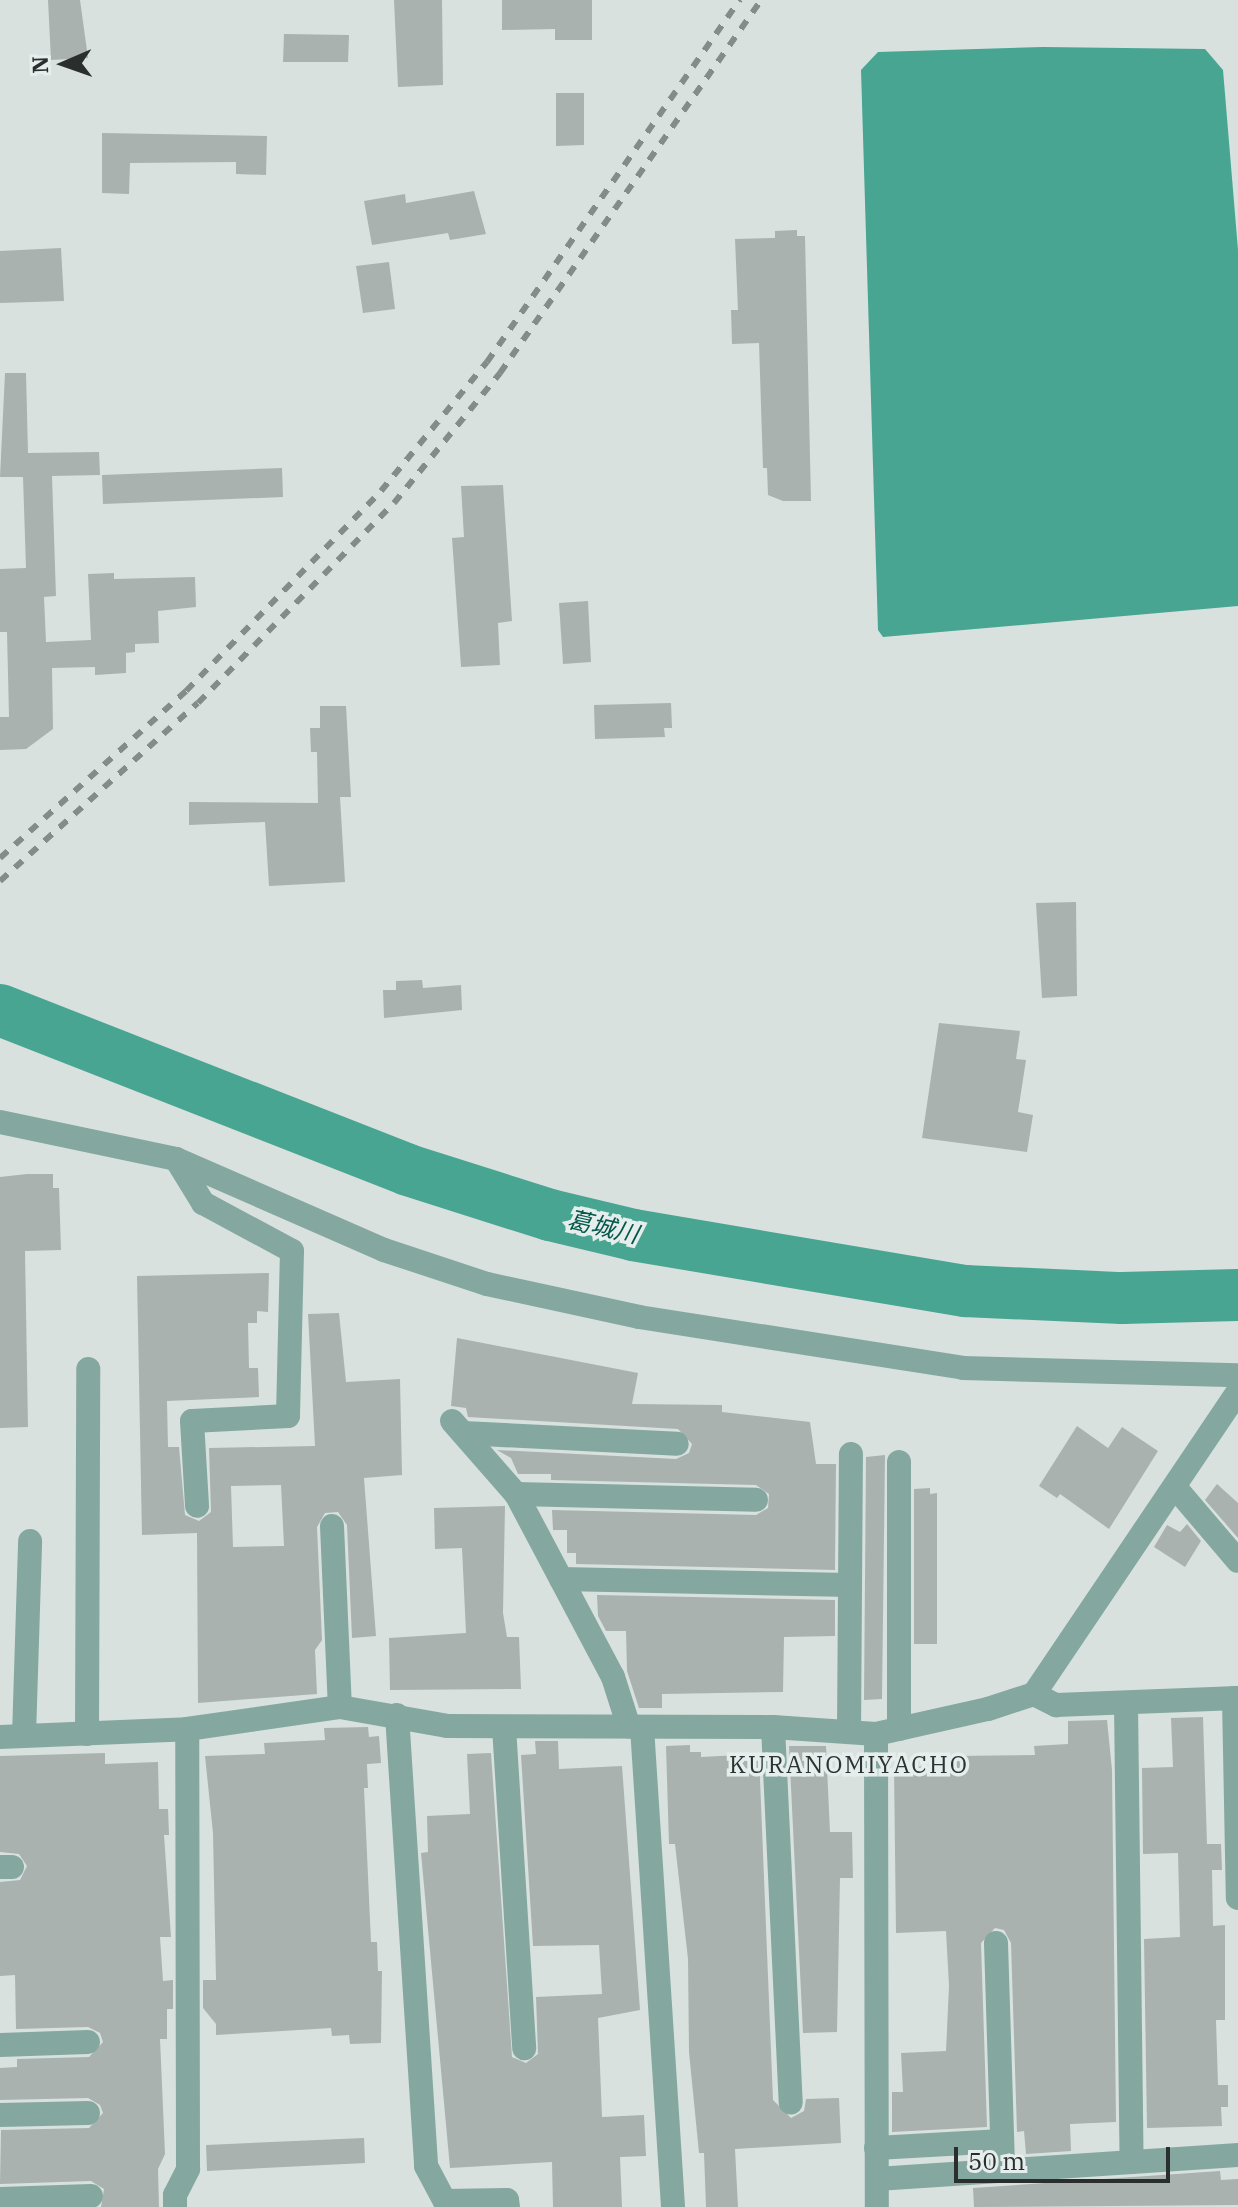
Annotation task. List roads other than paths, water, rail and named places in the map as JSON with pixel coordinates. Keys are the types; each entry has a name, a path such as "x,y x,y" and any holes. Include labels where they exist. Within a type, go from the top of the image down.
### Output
{"street":[{"path":"0,1122 176,1159 384,1250 487,1284 639,1317 963,1368 1238,1375"},
{"path":"176,1159 203,1203 292,1251 288,1416 192,1421 197,1506"},
{"path":"87,1734 88,1369"},
{"path":"1034,1694 1238,1392"},
{"path":"673,2207 636,1727 613,1677 516,1494 458,1427 677,1444"},
{"path":"849,1732 851,1454"},
{"path":"877,2207 887,1731 899,1462"},
{"path":"1175,1487 1238,1561"},
{"path":"516,1494 756,1500"},
{"path":"332,1526 340,1707"},
{"path":"30,1541 12,1737 187,1729 340,1707 448,1726 773,1727 887,1731 1034,1694 1056,1705 1236,1698 1238,1898"},
{"path":"561,1579 850,1585"},
{"path":"1126,1703 1132,2162"},
{"path":"397,1715 428,2207"},
{"path":"504,1727 524,2048"},
{"path":"773,1727 791,2103"},
{"path":"175,2207 175,2195 188,2169 187,1729"},
{"path":"996,1943 1003,2171"},
{"path":"0,2045 88,2042"},
{"path":"0,2115 88,2113"},
{"path":"876,2148 1002,2141"},
{"path":"877,2179 1238,2155"},
{"path":"426,2166 445,2201 507,2200 508,2207"},
{"path":"0,2199 91,2196"}],"waterway":[{"name":"葛城川","path":"0,1010 408,1170 550,1215 633,1235 965,1291 1122,1298 1238,1295"}],"railway":[{"path":"0,858 186,691 381,491 487,362 740,0"},
{"path":"0,881 198,703 394,503 500,373 761,0"}],"district":[{"name":"KURANOMIYACHO","path":"849,1765"}]}
